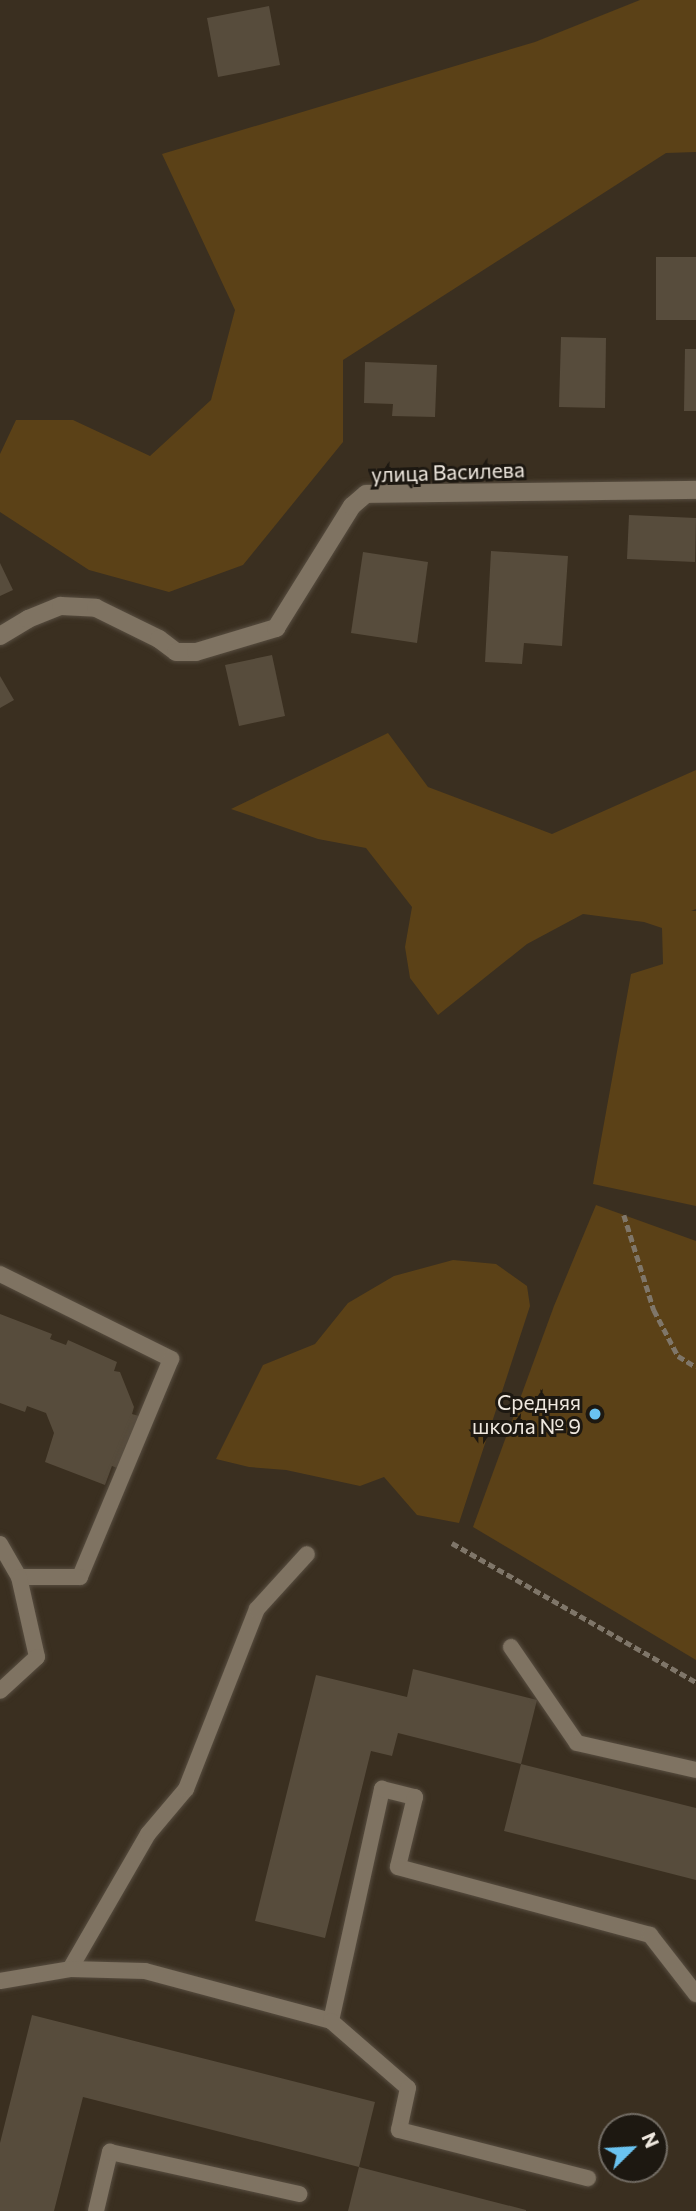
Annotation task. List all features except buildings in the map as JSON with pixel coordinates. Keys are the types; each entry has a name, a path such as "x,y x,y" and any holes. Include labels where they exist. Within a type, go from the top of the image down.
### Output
{"street":[{"name":"улица Василева","path":"0,636 28,619 61,606 96,608 159,639 176,652 196,652 276,628 352,506 366,494 696,490"}],"lane":[{"path":"0,1274 171,1359 80,1577 19,1577"},
{"path":"0,1544 19,1577 37,1657 0,1691"},
{"path":"70,1969 148,1834 186,1789 257,1609 307,1554"},
{"path":"511,1647 577,1743 696,1770"},
{"path":"331,2021 382,1789 415,1797 398,1867 650,1935 696,1994"},
{"path":"0,1980 70,1969 145,1971 331,2021 408,2088 399,2130 588,2178"},
{"path":"96,2211 110,2152 299,2194"}],"path":[{"path":"624,1215 654,1310 678,1356 696,1367"},
{"path":"452,1543 696,1682"}],"shaded area":[{"path":"640,0 696,0 696,152 666,153 343,360 343,442 243,565 169,592 89,570 0,512 0,454 16,420 73,420 150,456 211,400 235,310 162,154 535,42"},
{"path":"388,733 428,787 552,834 696,770 696,909 691,911 696,911 696,1206 593,1184 631,974 663,964 662,928 644,922 583,914 527,944 438,1015 410,978 405,947 412,907 366,848 318,839 231,809"},
{"name":"Средняя школа № 9","path":"596,1205 696,1241 696,1660 473,1527 554,1306"},
{"path":"453,1260 496,1264 527,1286 530,1306 459,1523 417,1515 384,1477 360,1486 216,1459 263,1365 315,1344 348,1303 394,1276"}],"place":[{"name":"Средняя школа № 9","path":"595,1414"}]}
